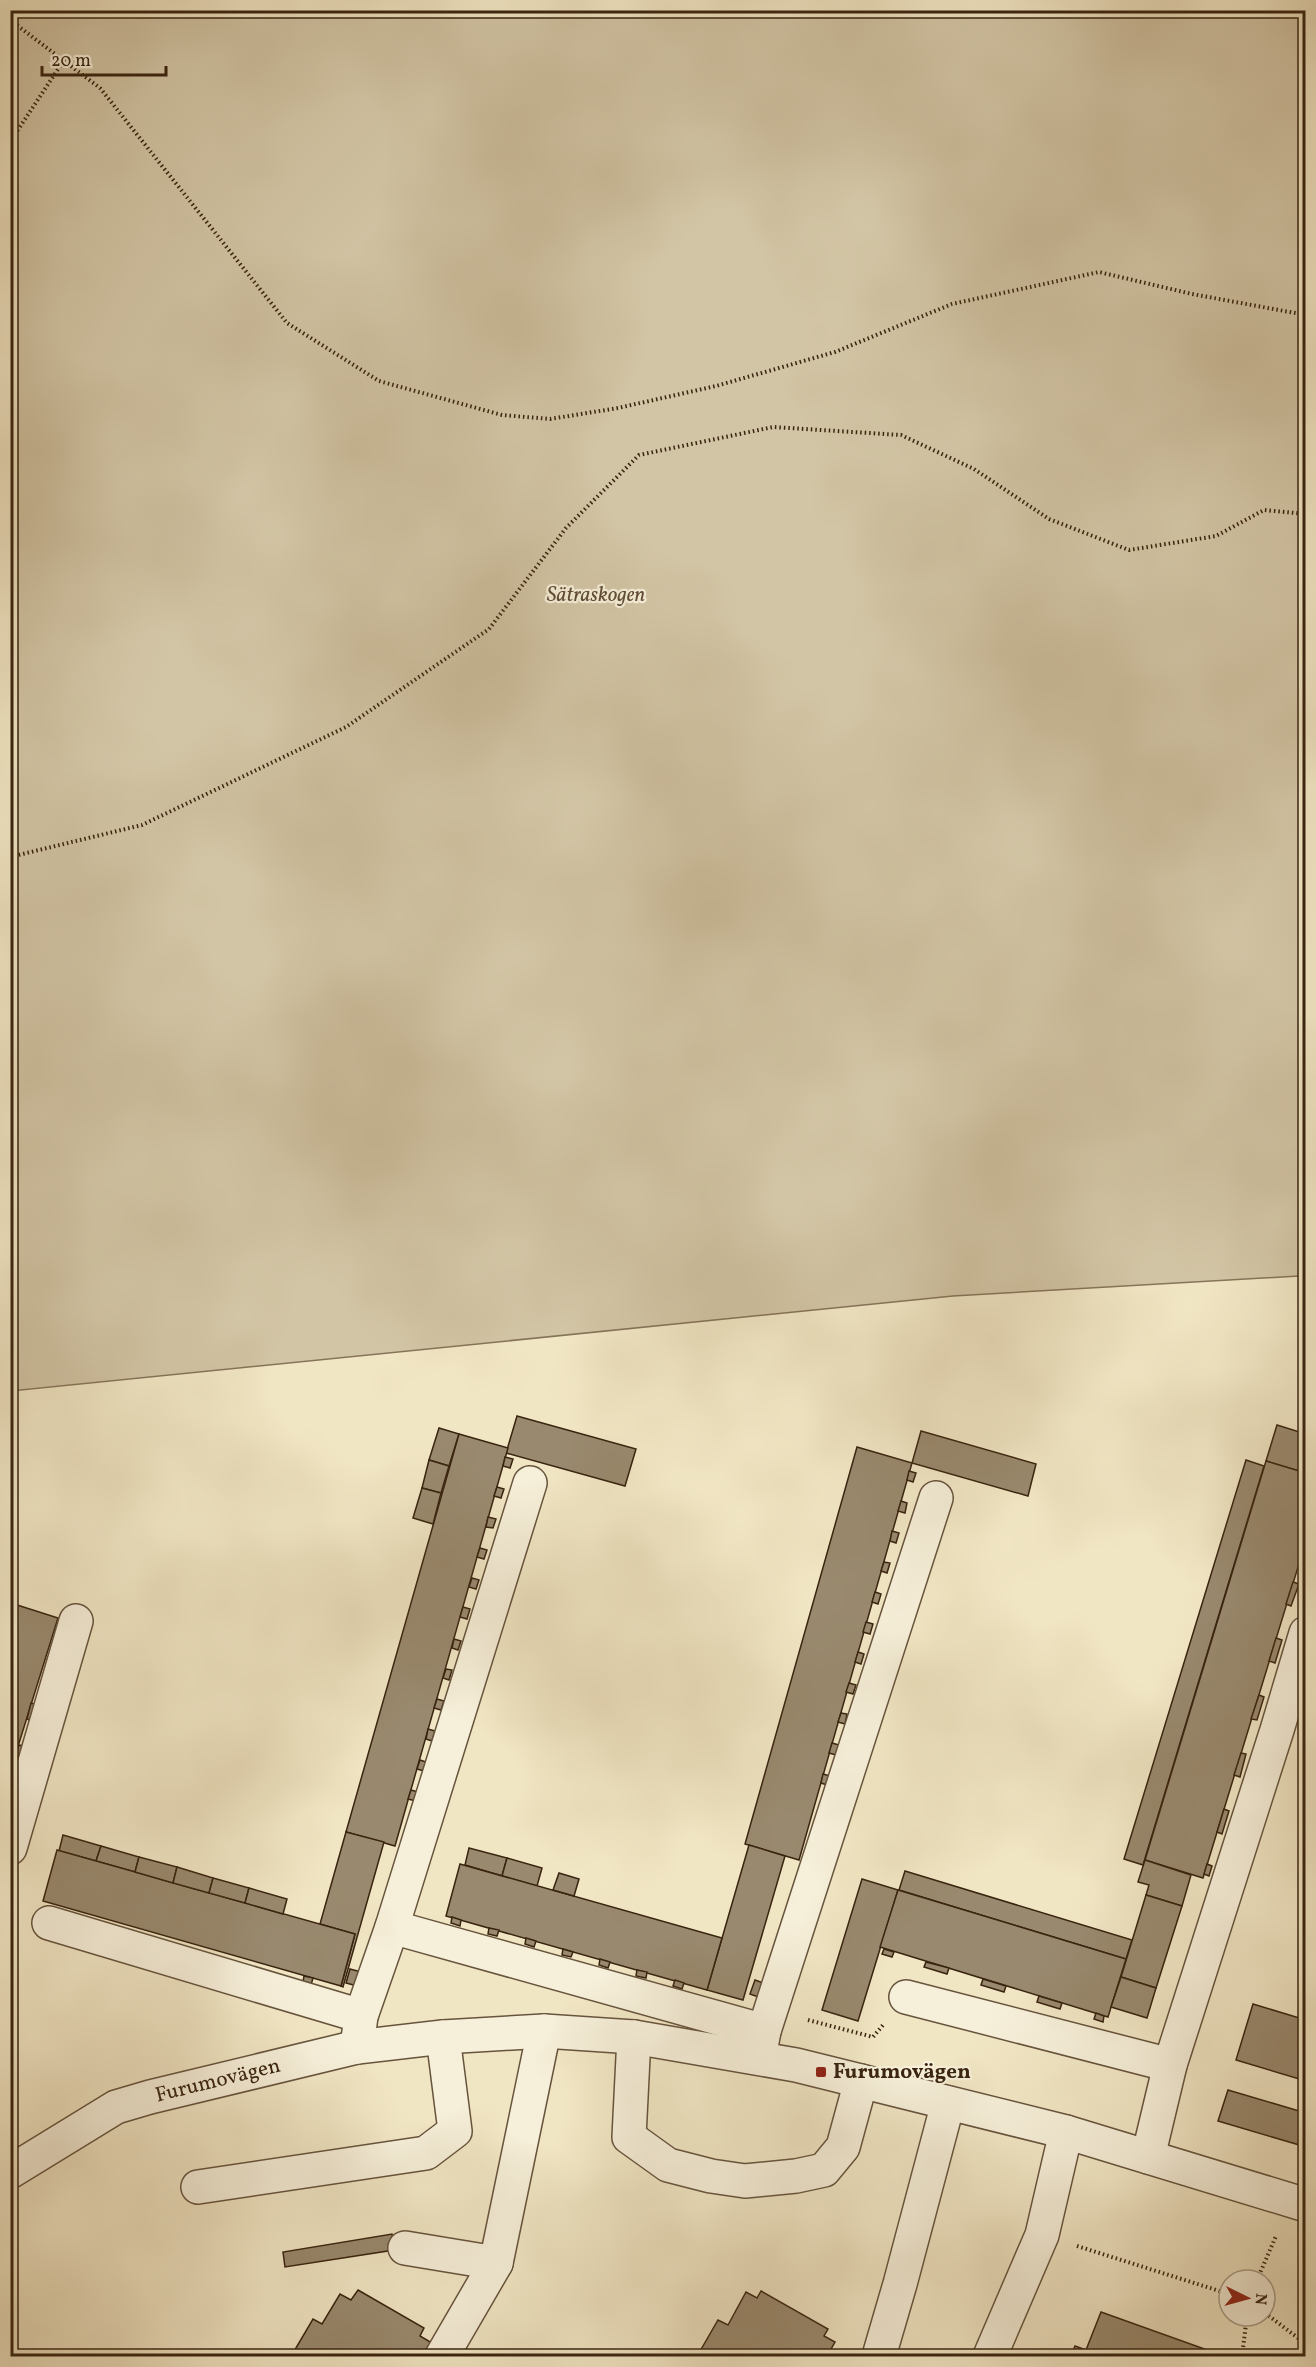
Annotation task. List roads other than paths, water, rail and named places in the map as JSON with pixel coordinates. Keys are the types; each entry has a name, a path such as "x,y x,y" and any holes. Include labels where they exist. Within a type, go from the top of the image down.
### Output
{"street":[{"path":"357,2048 361,2016 392,1927 530,1483"},
{"path":"392,1927 761,2045 936,1498"},
{"path":"10,1848 76,1621"},
{"path":"1149,2157 1170,2065 1274,1741 1305,1634"},
{"path":"49,1923 361,2016"},
{"path":"906,1997 1170,2065"},
{"path":"442,2356 496,2263 544,2031"},
{"name":"Furumovägen","path":"10,2172 116,2107 357,2048 443,2037 544,2031 761,2045 796,2065 1066,2132 1298,2203"},
{"path":"198,2187 426,2153 455,2131 443,2037"},
{"path":"634,2037 629,2137 668,2165 711,2176 745,2181 796,2176 824,2170 843,2147 861,2081"},
{"path":"879,2356 948,2103"},
{"path":"990,2356 1042,2235 1066,2132"},
{"path":"405,2248 496,2263"}],"place":[{"name":"Furumovägen","path":"821,2072"}],"park label":[{"name":"Sätraskogen","path":"596,595"}]}
